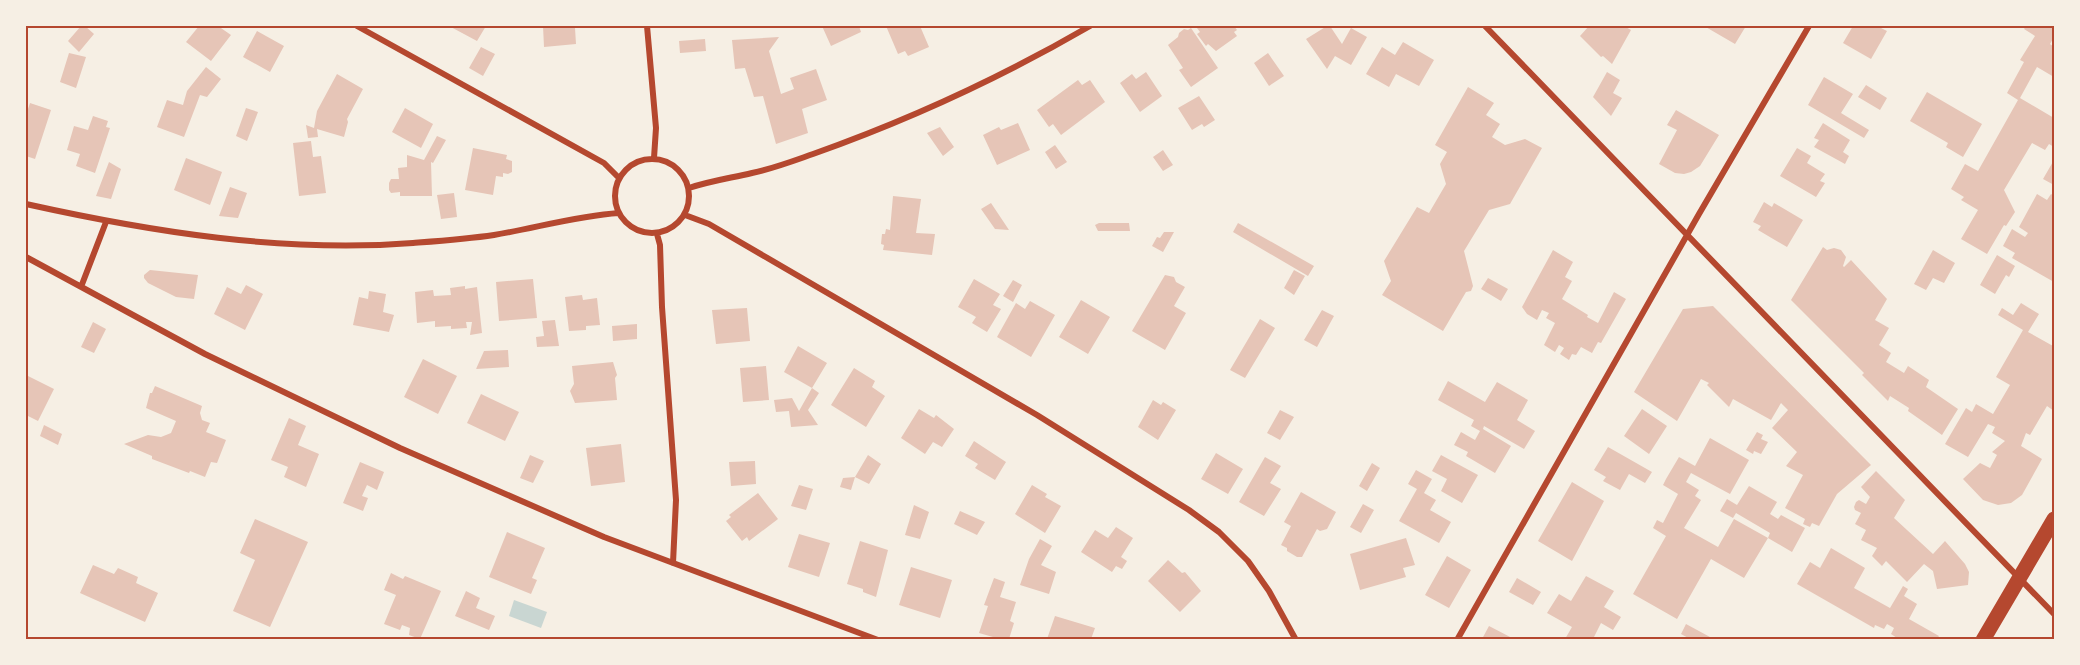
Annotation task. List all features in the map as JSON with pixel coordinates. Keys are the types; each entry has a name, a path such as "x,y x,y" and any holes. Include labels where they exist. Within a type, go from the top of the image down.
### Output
{"main road":[{"path":"1983,639 2055,519"}],"street":[{"path":"357,26 604,163 619,178"},
{"path":"647,26 656,128 654,158"},
{"path":"689,188 713,180 754,173 891,125 980,84 1090,26"},
{"path":"1485,26 2055,614"},
{"path":"1457,639 1809,26"},
{"path":"654,158 676,167 685,176 689,188 689,206 685,215 678,224 657,234 635,230 625,222 615,202 615,189 619,178 634,163 654,158"},
{"path":"26,204 106,222 186,234 333,246 410,243 492,235 593,215 619,213"},
{"path":"685,215 709,224 1026,409 1189,510 1219,532 1248,561 1269,591 1296,639"},
{"path":"81,287 106,222"},
{"path":"657,234 660,245 662,307 676,500 673,563"},
{"path":"26,256 205,354 400,448 604,537 878,639"}],"shaded area":[{"path":"514,600 547,612 541,628 509,616"}],"building":[{"path":"81,26 85,26 94,34 79,52 68,41"},
{"path":"199,26 218,26 231,35 211,61 186,42"},
{"path":"449,26 486,26 477,41"},
{"path":"543,26 580,26 575,28 576,44 544,47"},
{"path":"822,26 859,26 861,32 831,46"},
{"path":"886,26 920,26 929,47 908,56 905,51 898,54"},
{"path":"1234,26 1237,36 1216,51 1208,44 1206,46 1197,34 1200,32 1197,28"},
{"path":"1330,26 1342,44 1351,28 1367,37 1351,65 1335,56 1327,69 1306,39"},
{"path":"1589,26 1624,26 1631,30 1612,64 1603,56 1601,57 1580,36"},
{"path":"1704,26 1746,26 1735,44"},
{"path":"1853,26 1877,26 1887,31 1871,59 1843,43"},
{"path":"2026,26 2054,26 2054,37 2050,44 2054,47 2054,77 2037,67 2020,98 2054,118 2054,147 2049,144 2045,150 2032,143 2004,190 2015,212 2006,226 2004,225 1987,254 1961,239 1978,210 1961,200 1964,197 1951,189 1965,164 1978,171 2018,100 2007,93 2024,62 2020,60 2035,36 2024,29"},
{"path":"1191,28 1218,68 1191,87 1179,70 1183,68 1168,45 1184,29"},
{"path":"257,31 284,46 270,72 243,57"},
{"path":"779,37 769,51 781,94 794,89 790,78 816,69 827,100 802,109 808,133 776,144 763,96 754,97 745,68 735,69 732,40"},
{"path":"705,39 706,51 680,53 679,41"},
{"path":"1403,42 1434,60 1419,86 1396,74 1389,87 1366,74 1382,47 1395,55"},
{"path":"481,47 495,54 483,76 469,68"},
{"path":"69,53 86,57 76,88 60,82"},
{"path":"1268,53 1284,76 1269,86 1254,63"},
{"path":"206,67 221,79 207,97 200,95 184,137 157,127 167,100 183,105 187,91"},
{"path":"1146,72 1162,96 1140,112 1120,83 1132,74 1136,79"},
{"path":"1607,72 1620,80 1613,93 1622,98 1611,116 1593,97"},
{"path":"337,74 363,89 347,119 344,137 317,129 318,137 308,138 306,125 314,128 317,111"},
{"path":"1824,77 1853,94 1841,113 1869,130 1864,138 1808,105"},
{"path":"1078,80 1082,85 1090,80 1105,102 1061,135 1053,124 1049,127 1037,110"},
{"path":"1866,85 1887,98 1880,110 1858,97"},
{"path":"1468,87 1494,103 1486,115 1500,124 1492,137 1505,145 1525,139 1542,148 1510,204 1489,210 1464,251 1473,286 1471,291 1466,292 1443,331 1382,295 1391,281 1384,261 1417,207 1429,213 1446,184 1440,164 1447,152 1435,145"},
{"path":"1927,92 1982,124 1963,157 1946,147 1948,143 1910,121"},
{"path":"1199,96 1215,120 1204,127 1202,124 1192,130 1178,108"},
{"path":"30,103 51,110 35,159 26,156 26,115"},
{"path":"246,108 258,112 247,141 236,136"},
{"path":"405,108 433,124 421,148 392,132"},
{"path":"1676,110 1719,135 1700,166 1684,174 1675,173 1659,164 1677,130 1667,125"},
{"path":"93,116 108,121 106,127 110,128 95,173 76,166 80,154 67,150 74,126 88,130"},
{"path":"1018,123 1030,150 997,165 983,135 999,127 1001,130"},
{"path":"1823,123 1850,140 1843,152 1849,156 1845,164 1814,147 1819,140 1814,138"},
{"path":"940,127 954,147 943,156 927,133"},
{"path":"437,136 446,140 433,163 431,162 432,196 400,196 400,192 391,193 389,183 391,179 399,179 398,168 407,167 407,155 424,160"},
{"path":"311,141 313,157 321,156 326,193 299,196 293,143"},
{"path":"1055,145 1067,162 1056,169 1045,152"},
{"path":"473,148 507,155 506,159 512,161 512,172 503,173 503,177 496,176 493,195 465,190"},
{"path":"1797,148 1811,156 1807,163 1825,174 1820,181 1825,183 1816,197 1780,176"},
{"path":"1163,150 1173,165 1163,171 1153,157"},
{"path":"186,158 222,172 210,205 174,190"},
{"path":"2054,160 2054,185 2043,179"},
{"path":"109,162 121,169 111,199 96,196"},
{"path":"230,187 247,193 238,218 219,216"},
{"path":"454,193 457,217 441,219 437,195"},
{"path":"2037,194 2047,200 2051,194 2054,196 2054,282 2012,258 2015,253 2003,246 2012,229 2025,237 2028,233 2019,227"},
{"path":"893,196 921,199 916,233 935,234 932,255 883,250 882,234 885,234 886,229 890,230"},
{"path":"1764,202 1772,207 1774,203 1803,220 1787,247 1758,230 1761,226 1753,222"},
{"path":"991,203 1009,230 995,229 981,209"},
{"path":"1129,223 1130,231 1098,231 1095,225"},
{"path":"1238,223 1314,266 1308,276 1233,232"},
{"path":"1164,232 1174,232 1163,252 1152,246 1157,237 1160,238"},
{"path":"1823,247 1827,250 1834,248 1841,250 1846,257 1843,266 1851,260 1887,299 1875,320 1889,328 1879,345 1891,353 1886,362 1904,373 1908,366 1929,380 1926,387 1958,409 1942,435 1908,411 1909,408 1890,396 1888,401 1862,375 1864,373 1791,300"},
{"path":"1553,250 1573,262 1565,277 1572,281 1562,299 1588,315 1587,317 1598,323 1614,292 1626,299 1601,343 1598,342 1592,353 1581,347 1576,355 1572,354 1569,360 1560,354 1564,348 1559,345 1555,352 1544,345 1555,323 1546,318 1549,313 1542,310 1537,320 1527,314 1522,307"},
{"path":"1933,250 1955,263 1944,283 1933,278 1926,290 1914,284"},
{"path":"1997,255 2015,266 2009,277 2006,275 1995,294 1980,285"},
{"path":"150,270 198,275 194,299 176,297 148,283 144,275"},
{"path":"1294,270 1305,276 1294,295 1284,288"},
{"path":"1165,275 1174,277 1176,282 1185,287 1174,306 1186,313 1165,350 1132,331"},
{"path":"1488,278 1508,289 1501,301 1481,289"},
{"path":"533,279 537,318 499,321 496,282"},
{"path":"974,279 1000,294 993,305 1001,309 987,332 972,323 976,317 958,307"},
{"path":"1013,280 1022,285 1013,302 1003,296"},
{"path":"246,285 263,294 245,330 214,314 227,287 241,294"},
{"path":"465,286 465,289 477,287 482,333 470,335 472,322 466,322 467,328 451,329 451,326 435,327 435,321 417,323 415,292 433,290 434,296 451,295 450,288"},
{"path":"369,291 386,294 383,312 394,315 389,332 353,325 359,297 368,299"},
{"path":"582,295 583,300 597,298 600,325 586,326 586,330 569,331 565,297"},
{"path":"1081,300 1110,317 1088,354 1059,337"},
{"path":"1030,301 1055,315 1031,357 997,337 1016,303 1025,309"},
{"path":"2021,303 2039,314 2028,332 2053,346 2054,343 2054,411 2047,406 2030,435 2026,433 2021,446 2042,459 2022,495 2011,503 1998,505 1983,500 1963,479 1980,463 1990,468 1997,455 1992,452 2005,441 1992,433 1995,427 1988,424 1968,457 1945,444 1966,408 1972,412 1976,404 1993,414 2010,385 1996,377 2023,330 1998,315 2002,308 2013,315"},
{"path":"1713,306 1871,465 1837,494 1819,526 1812,523 1810,527 1803,524 1805,519 1785,508 1803,475 1786,466 1797,452 1772,428 1788,410 1781,403 1771,420 1733,399 1729,407 1707,385 1709,383 1701,379 1677,421 1634,392 1683,309"},
{"path":"747,308 750,341 716,344 712,310"},
{"path":"1322,310 1334,316 1317,347 1304,340"},
{"path":"1260,319 1275,328 1245,378 1230,370"},
{"path":"555,320 559,346 537,347 536,337 544,336 542,321"},
{"path":"93,322 106,329 94,353 81,347"},
{"path":"637,324 637,339 613,341 612,326"},
{"path":"798,346 827,363 812,388 784,372"},
{"path":"508,350 509,367 476,369 484,351"},
{"path":"423,359 457,376 438,414 404,397"},
{"path":"613,362 617,375 615,378 617,400 575,403 570,391 574,384 572,366"},
{"path":"766,366 769,400 743,402 740,368"},
{"path":"854,368 875,381 872,387 885,396 866,427 831,405"},
{"path":"26,375 54,389 38,421 26,415"},
{"path":"1448,381 1485,402 1497,382 1528,400 1517,420 1535,431 1524,449 1484,426 1483,429 1511,446 1495,473 1466,456 1468,452 1454,445 1461,432 1475,440 1480,431 1471,426 1474,420 1438,400"},
{"path":"155,386 202,406 200,413 202,420 210,423 206,432 226,440 217,463 211,462 205,477 152,459 152,456 124,444 148,435 161,437 171,433 176,421 146,408 150,393"},
{"path":"812,388 819,393 808,410 818,425 791,427 789,411 776,412 774,400 792,398 799,411"},
{"path":"481,394 519,412 505,441 467,423"},
{"path":"1153,400 1161,405 1163,402 1176,410 1158,440 1138,427"},
{"path":"919,409 934,418 936,415 954,429 942,447 933,442 925,454 901,438"},
{"path":"1642,409 1667,426 1649,454 1624,436"},
{"path":"1280,410 1294,417 1280,440 1267,433"},
{"path":"289,418 306,426 298,445 319,454 306,487 284,477 288,467 271,460"},
{"path":"44,425 62,434 58,445 40,436"},
{"path":"1757,432 1763,435 1761,439 1768,442 1761,454 1754,451 1753,454 1746,450"},
{"path":"1710,438 1749,460 1730,494 1691,473 1686,482 1699,490 1695,496 1701,500 1684,528 1718,547 1734,519 1768,538 1744,578 1711,559 1677,619 1633,594 1666,536 1653,528 1657,520 1663,523 1678,494 1663,485 1679,457 1695,466"},
{"path":"974,441 1006,462 995,480 975,468 978,464 965,456"},
{"path":"621,444 625,482 591,486 586,448"},
{"path":"1608,447 1652,472 1645,483 1629,474 1620,490 1603,481 1606,477 1594,470"},
{"path":"1216,453 1243,469 1228,494 1201,479"},
{"path":"530,455 544,461 533,483 520,478"},
{"path":"868,455 881,464 869,484 855,477"},
{"path":"1441,455 1478,475 1462,503 1441,491 1447,479 1432,471"},
{"path":"1265,457 1281,466 1270,483 1281,489 1264,516 1239,502"},
{"path":"755,461 756,484 731,486 729,462"},
{"path":"360,462 384,472 377,490 367,485 362,496 368,498 363,511 343,503"},
{"path":"1372,463 1380,468 1367,491 1359,486"},
{"path":"1416,470 1432,479 1424,493 1436,500 1430,510 1451,522 1439,543 1399,521 1417,489 1408,484"},
{"path":"1876,471 1905,500 1894,518 1933,554 1945,541 1965,564 1969,572 1968,585 1937,589 1933,571 1924,564 1907,582 1886,561 1882,566 1872,556 1877,548 1861,540 1866,530 1855,524 1861,513 1854,507 1859,500 1866,504 1870,497 1861,487"},
{"path":"855,477 851,490 840,487 843,478"},
{"path":"1572,482 1604,501 1572,561 1538,541"},
{"path":"799,485 813,489 806,510 791,506"},
{"path":"1032,485 1047,494 1045,497 1061,506 1045,533 1015,514"},
{"path":"1749,486 1777,502 1770,514 1778,519 1781,515 1805,528 1792,552 1768,538 1770,533 1736,513 1733,518 1720,511 1727,499 1737,505"},
{"path":"1301,492 1336,512 1327,529 1320,531 1317,529 1302,557 1297,557 1281,545 1291,526 1284,522"},
{"path":"758,493 778,519 749,541 747,537 742,541 726,521 731,517 729,515"},
{"path":"1363,504 1374,510 1361,533 1350,527"},
{"path":"914,505 929,512 920,539 905,535"},
{"path":"960,511 985,522 977,535 954,524"},
{"path":"255,519 308,542 270,627 233,611 255,560 240,553"},
{"path":"1116,527 1133,538 1121,557 1127,561 1122,569 1116,566 1112,572 1081,552 1095,530 1108,538"},
{"path":"507,532 545,548 532,578 537,580 531,594 489,577"},
{"path":"799,534 830,543 819,577 788,567"},
{"path":"1406,538 1415,565 1403,568 1406,577 1360,590 1350,554"},
{"path":"1040,539 1052,546 1041,565 1056,572 1049,594 1020,585 1029,559"},
{"path":"860,541 888,550 876,597 863,592 863,589 847,584"},
{"path":"1831,548 1865,568 1854,588 1890,608 1903,586 1908,589 1904,596 1917,604 1909,619 1939,636 1937,639 1896,639 1891,634 1894,628 1887,624 1884,629 1875,625 1874,628 1797,584 1810,562 1820,568"},
{"path":"1447,556 1471,570 1449,608 1425,595"},
{"path":"1168,560 1182,573 1185,572 1201,591 1180,612 1148,581"},
{"path":"93,565 114,574 118,568 138,577 136,583 158,593 145,622 80,593"},
{"path":"911,567 952,580 940,618 899,605"},
{"path":"391,573 403,579 405,576 441,591 420,639 409,635 410,628 402,625 400,630 384,624 396,595 384,590"},
{"path":"1586,576 1614,591 1604,607 1621,617 1613,630 1601,623 1593,639 1565,639 1572,627 1547,613 1559,594 1571,601"},
{"path":"994,578 1005,582 1000,597 1016,602 1010,621 1014,623 1009,639 979,633 988,606 984,605"},
{"path":"1517,578 1541,592 1533,605 1509,592"},
{"path":"466,591 480,598 476,608 495,616 489,630 455,616"},
{"path":"1055,616 1095,628 1091,639 1047,639"},
{"path":"1686,624 1710,637 1709,639 1690,639 1681,634"},
{"path":"1489,626 1514,639 1482,639"}]}
